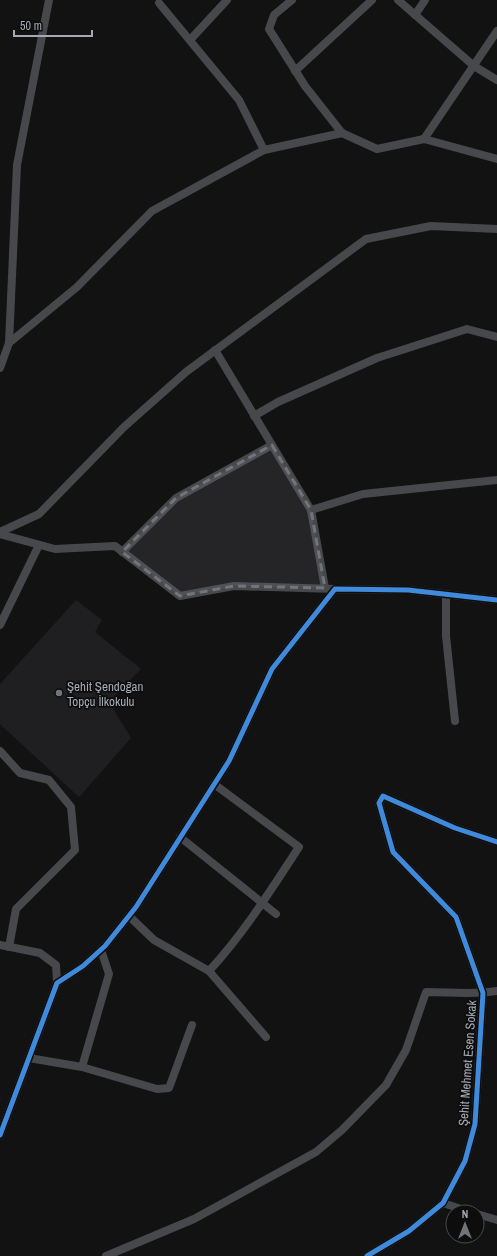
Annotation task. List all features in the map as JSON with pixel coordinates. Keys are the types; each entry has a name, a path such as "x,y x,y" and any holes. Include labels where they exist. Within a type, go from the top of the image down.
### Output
{"street":[{"path":"0,368 9,344 17,165 49,0"},
{"path":"190,40 227,0"},
{"path":"292,0 274,15 268,29 295,71 342,133 377,148 424,139 497,159"},
{"path":"295,71 372,0"},
{"path":"398,0 474,66 497,80"},
{"path":"415,15 425,0"},
{"path":"159,3 239,100 264,150"},
{"path":"424,139 497,31"},
{"path":"9,344 77,287 152,211 264,150 342,133"},
{"path":"0,533 39,514 124,427 186,372 366,239 431,226 497,229"},
{"path":"254,416 278,402 377,358 467,329 497,337"},
{"path":"215,350 311,510 325,588"},
{"path":"122,552 176,498 272,445"},
{"path":"311,510 363,494 497,480"},
{"path":"0,533 55,549 115,546 180,596 234,586 408,590 497,600"},
{"path":"0,625 39,545"},
{"path":"57,983 83,966 101,950 129,916 229,761 272,669 335,588"},
{"path":"446,594 446,636 455,721"},
{"path":"0,751 20,773 49,780 71,807 75,850 16,909 9,947"},
{"path":"209,971 228,950 263,904 299,847 214,784"},
{"path":"484,993 456,916 393,852 379,803 383,796 455,828 497,842"},
{"path":"180,837 276,914"},
{"path":"129,916 154,940 209,971 266,1037"},
{"path":"0,945 40,953 56,965 57,983 0,1135"},
{"path":"82,1067 109,974 101,950"},
{"path":"106,1256 194,1219 316,1152 342,1130 386,1085 406,1050 426,992 484,993 497,991"},
{"name":"Şehit Mehmet Esen Sokak","path":"367,1256 409,1231 443,1203 465,1161 475,1124 484,993"},
{"path":"29,1058 82,1067 157,1089 169,1088 192,1025"},
{"path":"485,1216 497,1220"}],"highlighted area":[{"path":"272,445 311,510 325,588 234,586 180,596 122,552 176,498"}],"shaded area":[{"name":"Şehit Şendoğan Topçu İlkokulu","path":"76,600 102,620 95,632 141,669 109,702 131,738 79,797 0,724 0,684"}],"cycle path":[{"path":"0,1135 57,983 83,966 105,946 136,907 229,761 272,669 335,589 408,590 497,600"},
{"path":"367,1256 409,1231 443,1203 465,1161 475,1124 483,993 456,917 393,852 379,803 383,796 455,828 497,842"}],"place":[{"name":"Şehit Şendoğan Topçu İlkokulu","path":"59,693"}]}
